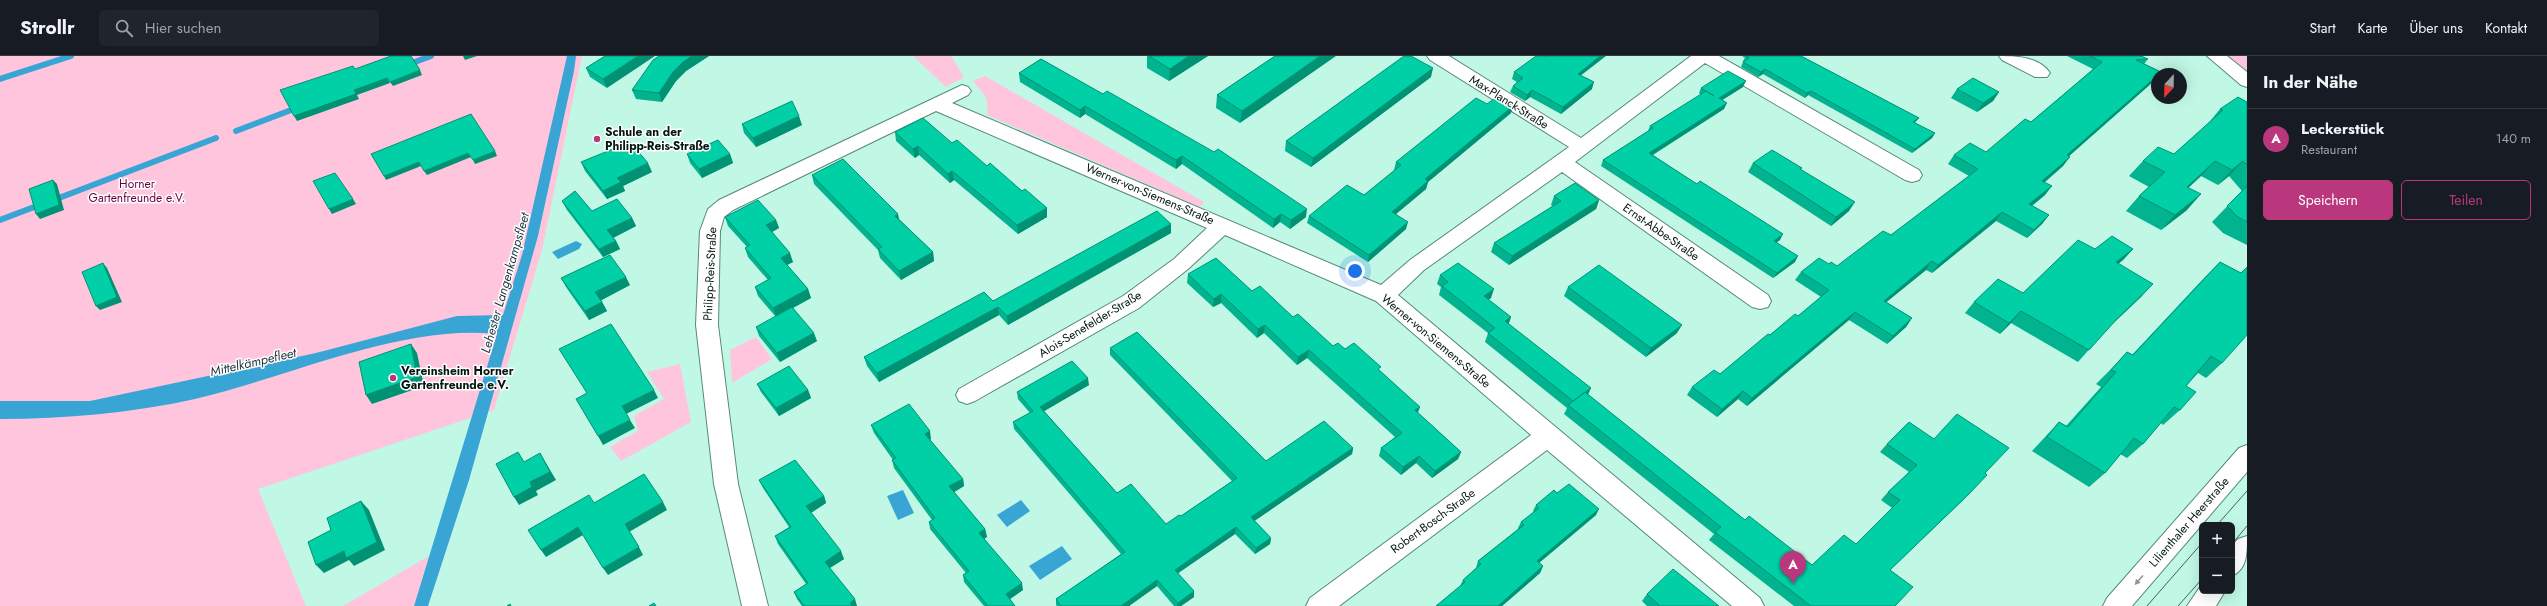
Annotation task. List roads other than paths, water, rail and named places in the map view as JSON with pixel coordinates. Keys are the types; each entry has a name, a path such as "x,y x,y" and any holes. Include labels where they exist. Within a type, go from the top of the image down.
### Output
{"street":[{"name":"Max-Planck-Straße","path":"1436,56 1582,147"},
{"path":"1384,295 1417,265 1562,162 1704,56 1912,175"},
{"path":"2008,56 2041,73"},
{"path":"2216,56 2247,81"},
{"name":"Philipp-Reis-Straße","path":"755,606 726,484 707,325 710,231 715,214 726,204 962,92"},
{"name":"Werner-von-Siemens-Straße","path":"936,104 1223,225 1384,295 1548,436 1751,606"},
{"name":"Ernst-Abbe-Straße","path":"1562,162 1760,301"},
{"name":"Alois-Senefelder-Straße","path":"968,395 1131,302 1181,264 1223,225"},
{"name":"Robert-Bosch-Straße","path":"1318,606 1548,436"},
{"name":"Lilienthaler Heerstraße","path":"2116,606 2247,455"},
{"path":"2235,561 2247,547"},
{"path":"2200,606 2210,594"}],"water":[{"path":"567,56 576,56 574,71 538,236 469,480 428,606 414,606 497,334 460,333 423,337 384,344 345,354 231,389 171,404 98,414 49,418 0,419 0,401 90,401 316,353 457,316 503,315 522,255"},
{"path":"576,241 582,244 579,249 558,259 552,252"},
{"path":"903,490 914,513 898,520 887,496"},
{"path":"1021,500 1030,511 1007,527 997,515"},
{"path":"1062,546 1072,559 1040,580 1029,566"}],"waterway":[{"path":"0,79 71,56"},
{"path":"407,65 431,56"},
{"path":"236,131 299,107"},
{"path":"51,201 216,138"},
{"path":"0,220 42,204"}],"tram line":[{"path":"2220,522 2247,491"},
{"path":"2235,540 2247,526"},
{"path":"2147,606 2199,546"},
{"path":"2178,606 2199,582"}],"place":[{"name":"Schule an der Philipp-Reis-Straße","path":"597,139"},
{"name":"Vereinsheim Horner Gartenfreunde e.V.","path":"393,378"},
{"name":"Leckerstück","path":"1793,584"}],"park label":[{"name":"Horner Gartenfreunde e.V.","path":"137,191"}],"water label":[{"name":"Lehester Langenkampsfleet","path":"505,283"},
{"name":"Mittelkämpefleet","path":"253,362"}]}
